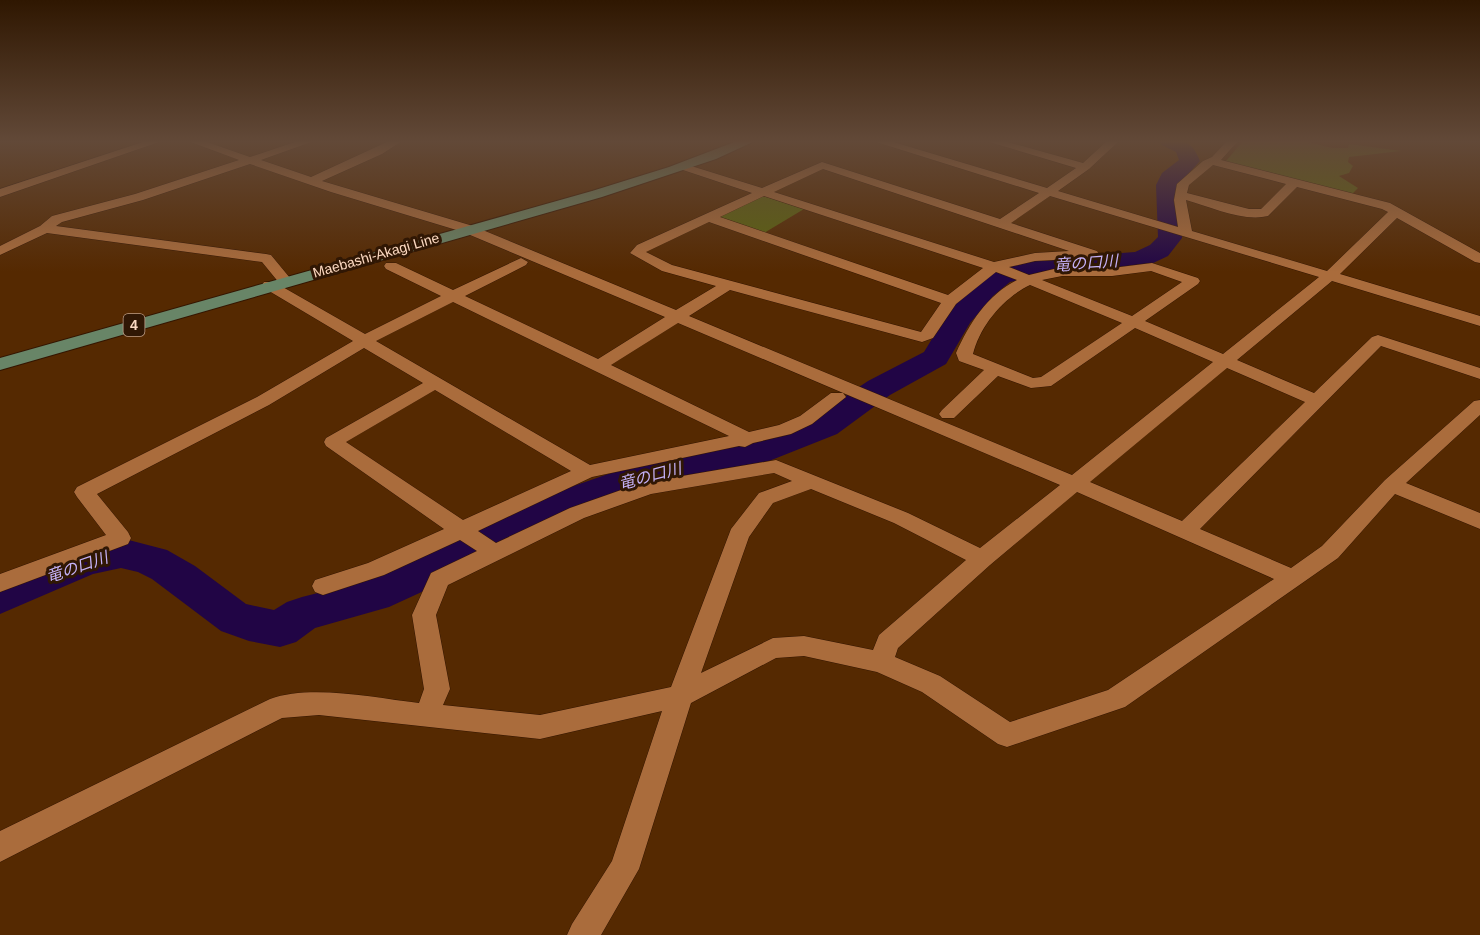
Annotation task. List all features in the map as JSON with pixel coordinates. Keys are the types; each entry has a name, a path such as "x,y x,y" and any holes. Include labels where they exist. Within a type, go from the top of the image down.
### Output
{"main road":[{"name":"Maebashi-Akagi Line","path":"0,364 624,185"}],"street":[{"path":"0,193 25,185"},
{"path":"0,251 45,229 57,219 176,185"},
{"path":"323,185 468,230 1074,483 1293,578"},
{"path":"738,185 998,267 1134,322 1317,401"},
{"path":"777,185 642,248 637,253 667,268 913,336 927,334 950,301 998,267 1035,257 1092,254 883,185"},
{"path":"1023,185 1480,321"},
{"path":"1003,223 1059,185"},
{"path":"1183,185 1180,200 1185,232"},
{"path":"1182,195 1249,213 1264,213 1291,185"},
{"path":"1304,185 1386,206 1480,259"},
{"path":"881,662 888,642 982,559 1330,276 1387,220 1394,214 1400,213"},
{"path":"707,217 950,301"},
{"path":"45,229 266,258 277,283 434,384 587,472"},
{"path":"1465,251 1480,246"},
{"path":"0,583 120,538 84,492 263,401 366,340 521,262"},
{"path":"391,266 597,367 741,434 745,441"},
{"path":"1152,267 1193,281 1042,384 1031,383 969,360 963,353 972,333 994,303 1027,279 1062,272 1122,271 1152,267"},
{"path":"597,367 727,285"},
{"path":"1184,532 1317,401 1346,369 1378,340 1480,374"},
{"path":"948,414 994,369"},
{"path":"434,384 333,442 461,532 491,550"},
{"path":"323,586 376,569 461,532 587,472 745,441 784,430 806,420 837,397"},
{"path":"0,847 279,707 319,704 540,727 680,696 772,648 804,646 881,662 931,684 1007,735 1116,699 1293,578 1330,552 1392,485 1477,410"},
{"path":"426,716 437,689 424,615 439,579 491,550 577,513 648,488 776,466 901,518 982,559"},
{"path":"583,935 624,869 680,696 739,535 766,498 811,482"},
{"path":"1392,485 1480,521"}],"green space":[{"path":"1316,185 1353,185 1358,188 1352,194"},
{"path":"758,197 766,197 804,209 764,233 722,219 721,215"}],"waterway":[{"name":"竜の口川","path":"0,597 78,563 95,557 121,553 153,561 167,568 236,619 280,629 302,614 374,595 449,562 530,516 650,473 757,453 825,426 879,388 935,358 959,317 984,290 1001,276 1018,270 1041,267 1119,263 1142,258 1159,251 1170,238 1167,185"}]}
